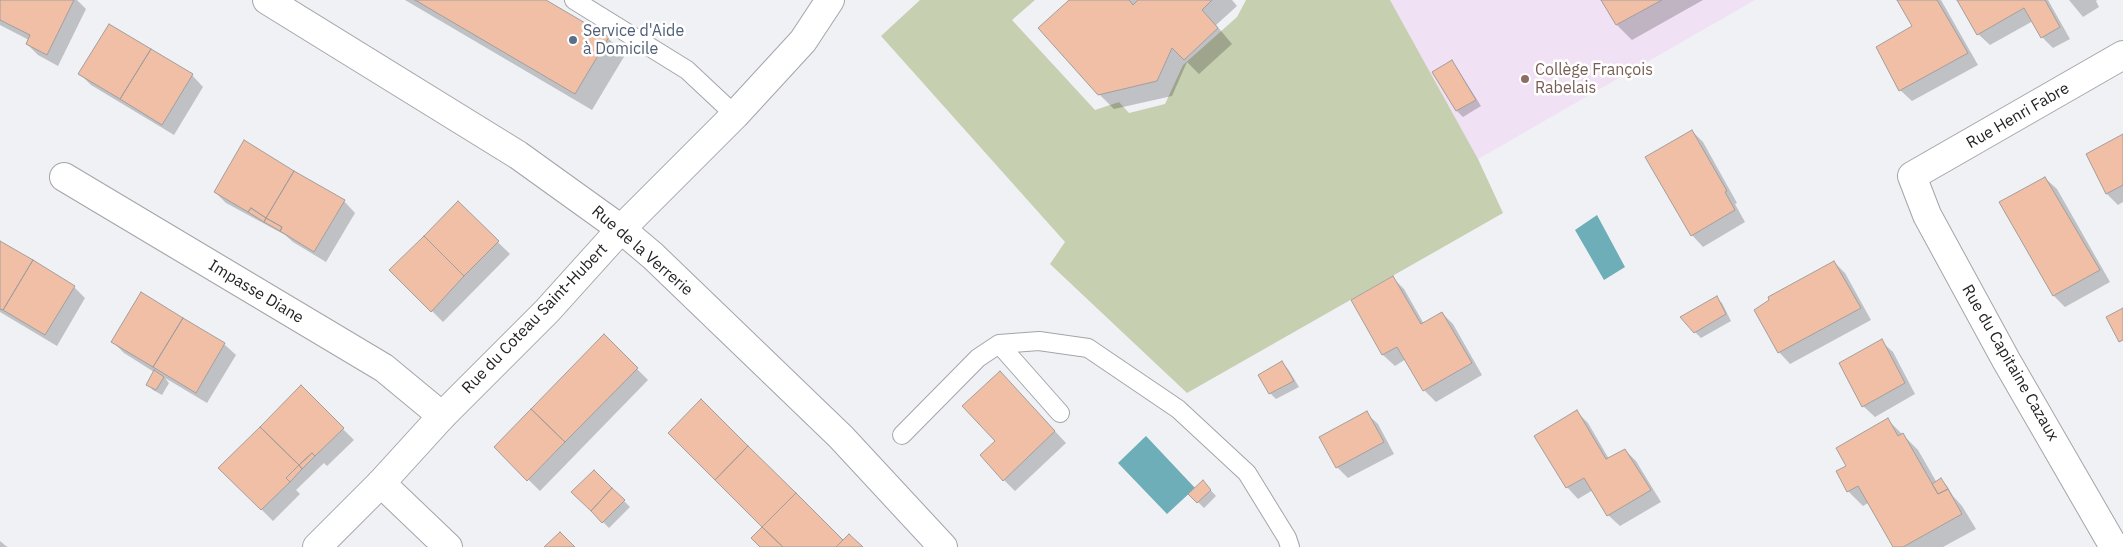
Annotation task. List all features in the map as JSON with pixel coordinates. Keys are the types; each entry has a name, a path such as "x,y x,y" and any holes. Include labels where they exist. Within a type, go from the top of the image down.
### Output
{"street":[{"name":"Rue de la Verrerie","path":"267,0 518,155 621,228 653,256 841,438 943,547"},
{"name":"Rue du Coteau Saint-Hubert","path":"317,547 442,416 547,311 621,228 735,115 803,41 830,0"},
{"name":"Rue Henri Fabre","path":"1912,176 2123,55"},
{"name":"Rue du Capitaine Cazaux","path":"1912,176 1927,215 2006,360 2114,547"},
{"name":"Impasse Diane","path":"64,177 384,368 442,416"},
{"path":"380,483 448,547"}],"lane":[{"path":"574,0 687,70 735,115"},
{"path":"902,435 978,358 999,344 1038,341 1088,348 1178,409 1247,473 1287,538 1290,547"},
{"path":"999,344 1060,414"}],"shaded area":[{"name":"Collège François Rabelais","path":"1390,0 1755,0 1478,159"}],"green space":[{"path":"920,0 1035,0 1012,20 1095,110 1119,102 1129,113 1165,104 1183,65 1237,17 1246,0 1390,0 1478,159 1503,213 1187,393 1050,264 1065,242 881,36"}],"water":[{"path":"1597,215 1625,267 1604,280 1575,230"},
{"path":"1146,436 1195,488 1167,514 1118,463"}],"building":[{"path":"0,0 74,0 47,55 26,44 30,35 0,20"},
{"path":"415,0 546,0 609,37 575,94"},
{"path":"1069,0 1129,0 1133,5 1138,0 1212,0 1202,10 1218,28 1184,60 1172,48 1157,81 1098,95 1038,28"},
{"path":"1601,0 1662,0 1616,25"},
{"path":"1897,0 1937,0 1968,53 1899,91 1876,47 1912,26"},
{"path":"1957,0 2045,0 2060,27 2041,38 2024,8 1977,35"},
{"path":"109,24 151,49 120,99 78,74"},
{"path":"151,49 193,74 162,125 120,99"},
{"path":"1452,60 1476,100 1456,111 1432,72"},
{"path":"1692,130 1727,191 1725,192 1735,210 1691,236 1645,157"},
{"path":"2123,134 2123,185 2106,194 2086,154"},
{"path":"244,140 294,171 266,218 251,208 248,212 214,192"},
{"path":"294,171 345,200 314,252 280,231 282,227 266,218"},
{"path":"2045,177 2100,270 2053,296 1999,202"},
{"path":"458,201 499,241 464,276 424,236"},
{"path":"251,208 266,218 264,222 248,212"},
{"path":"266,218 282,227 280,231 264,222"},
{"path":"424,236 464,276 431,312 389,270"},
{"path":"0,241 33,260 3,310 0,309"},
{"path":"33,260 75,286 45,335 3,310"},
{"path":"1834,261 1861,308 1778,353 1754,310 1769,300 1768,297"},
{"path":"1393,276 1421,324 1442,312 1472,363 1423,391 1397,347 1382,355 1351,300"},
{"path":"141,292 183,318 153,367 111,342"},
{"path":"1717,296 1726,314 1694,333 1680,317"},
{"path":"2123,308 2123,340 2119,342 2106,317"},
{"path":"183,318 225,343 196,393 153,367"},
{"path":"604,334 638,368 565,442 531,409"},
{"path":"1882,339 1905,383 1862,407 1839,363"},
{"path":"1282,361 1294,381 1269,394 1258,375"},
{"path":"154,370 164,377 156,390 146,385"},
{"path":"1000,371 1055,431 1003,481 980,455 995,441 962,406"},
{"path":"301,385 344,428 315,456 312,453 299,465 260,427"},
{"path":"701,399 748,446 715,480 668,433"},
{"path":"531,409 565,442 527,481 494,447"},
{"path":"1577,410 1606,459 1625,449 1651,490 1607,516 1584,478 1566,488 1534,436"},
{"path":"1367,411 1384,442 1336,468 1319,437"},
{"path":"1888,418 1898,436 1903,433 1938,494 1948,489 1962,514 1903,547 1893,547 1858,486 1847,492 1836,471 1846,466 1836,448"},
{"path":"260,427 299,465 286,478 290,482 261,510 218,468"},
{"path":"748,446 796,493 762,527 715,480"},
{"path":"312,453 315,456 302,469 299,465"},
{"path":"299,465 302,469 290,482 286,478"},
{"path":"594,470 612,488 591,511 571,492"},
{"path":"1941,478 1948,489 1938,494 1932,484"},
{"path":"1203,480 1211,490 1197,503 1188,494"},
{"path":"612,488 625,500 602,523 591,511"},
{"path":"796,493 843,540 836,547 783,547 762,527"},
{"path":"762,527 783,547 760,547 751,538"},
{"path":"560,532 575,547 544,547"},
{"path":"849,534 863,547 836,547"}],"place":[{"name":"Service d'Aide à Domicile","path":"573,40"},
{"name":"Collège François Rabelais","path":"1525,79"}]}
